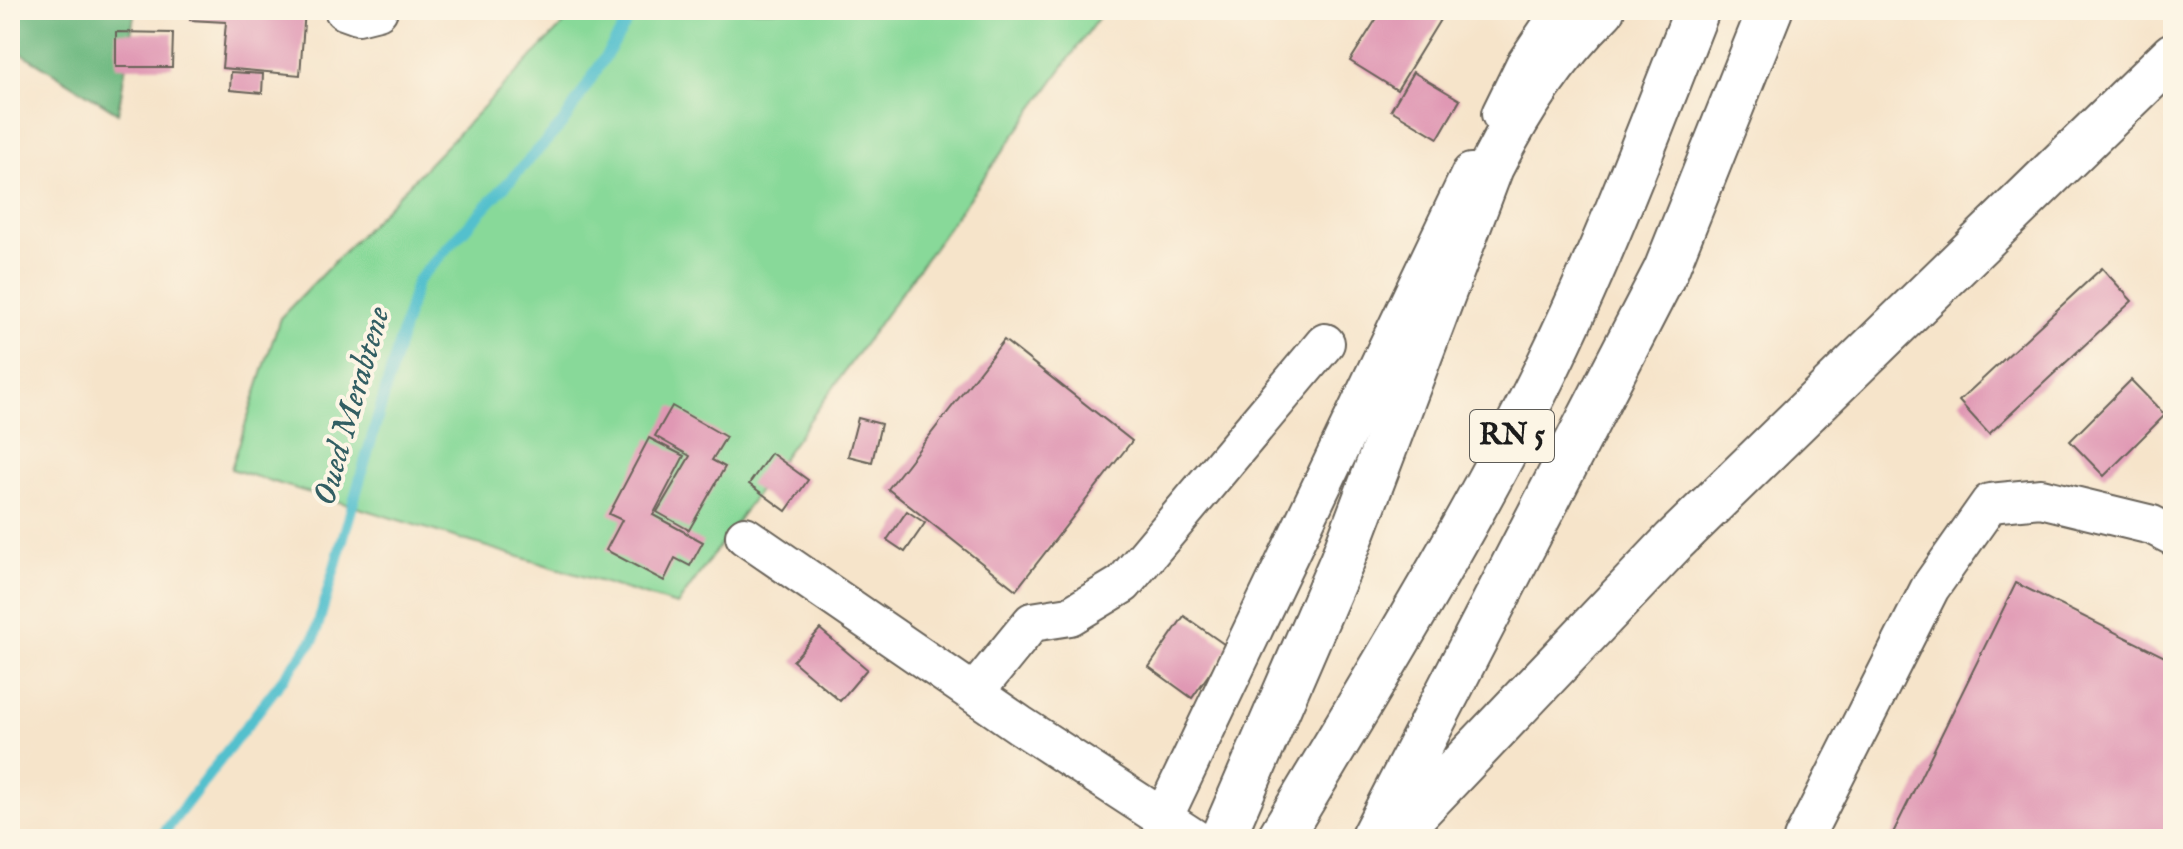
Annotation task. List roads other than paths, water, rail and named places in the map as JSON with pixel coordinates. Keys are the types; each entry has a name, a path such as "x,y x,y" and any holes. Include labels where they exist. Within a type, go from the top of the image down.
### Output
{"main road":[{"path":"1222,839 1342,561 1491,167 1517,115 1544,74 1602,10"},
{"name":"RN 5","path":"1279,839 1450,555 1545,372 1611,228 1697,10"},
{"name":"RN 5","path":"1372,839 1666,270 1770,10"},
{"path":"1391,839 1674,541 2173,55"}],"street":[{"path":"344,10 358,15 378,10"},
{"path":"1163,818 1437,240 1525,65 1562,10"},
{"path":"974,693 1032,622 1070,616 1123,584 1325,343"},
{"path":"1803,839 1930,588 1990,503 2041,498 2152,525 2173,536"},
{"path":"745,536 1195,839"}],"waterway":[{"name":"Oued Merabtene","path":"159,839 314,639 417,281 563,123 635,10"}]}
